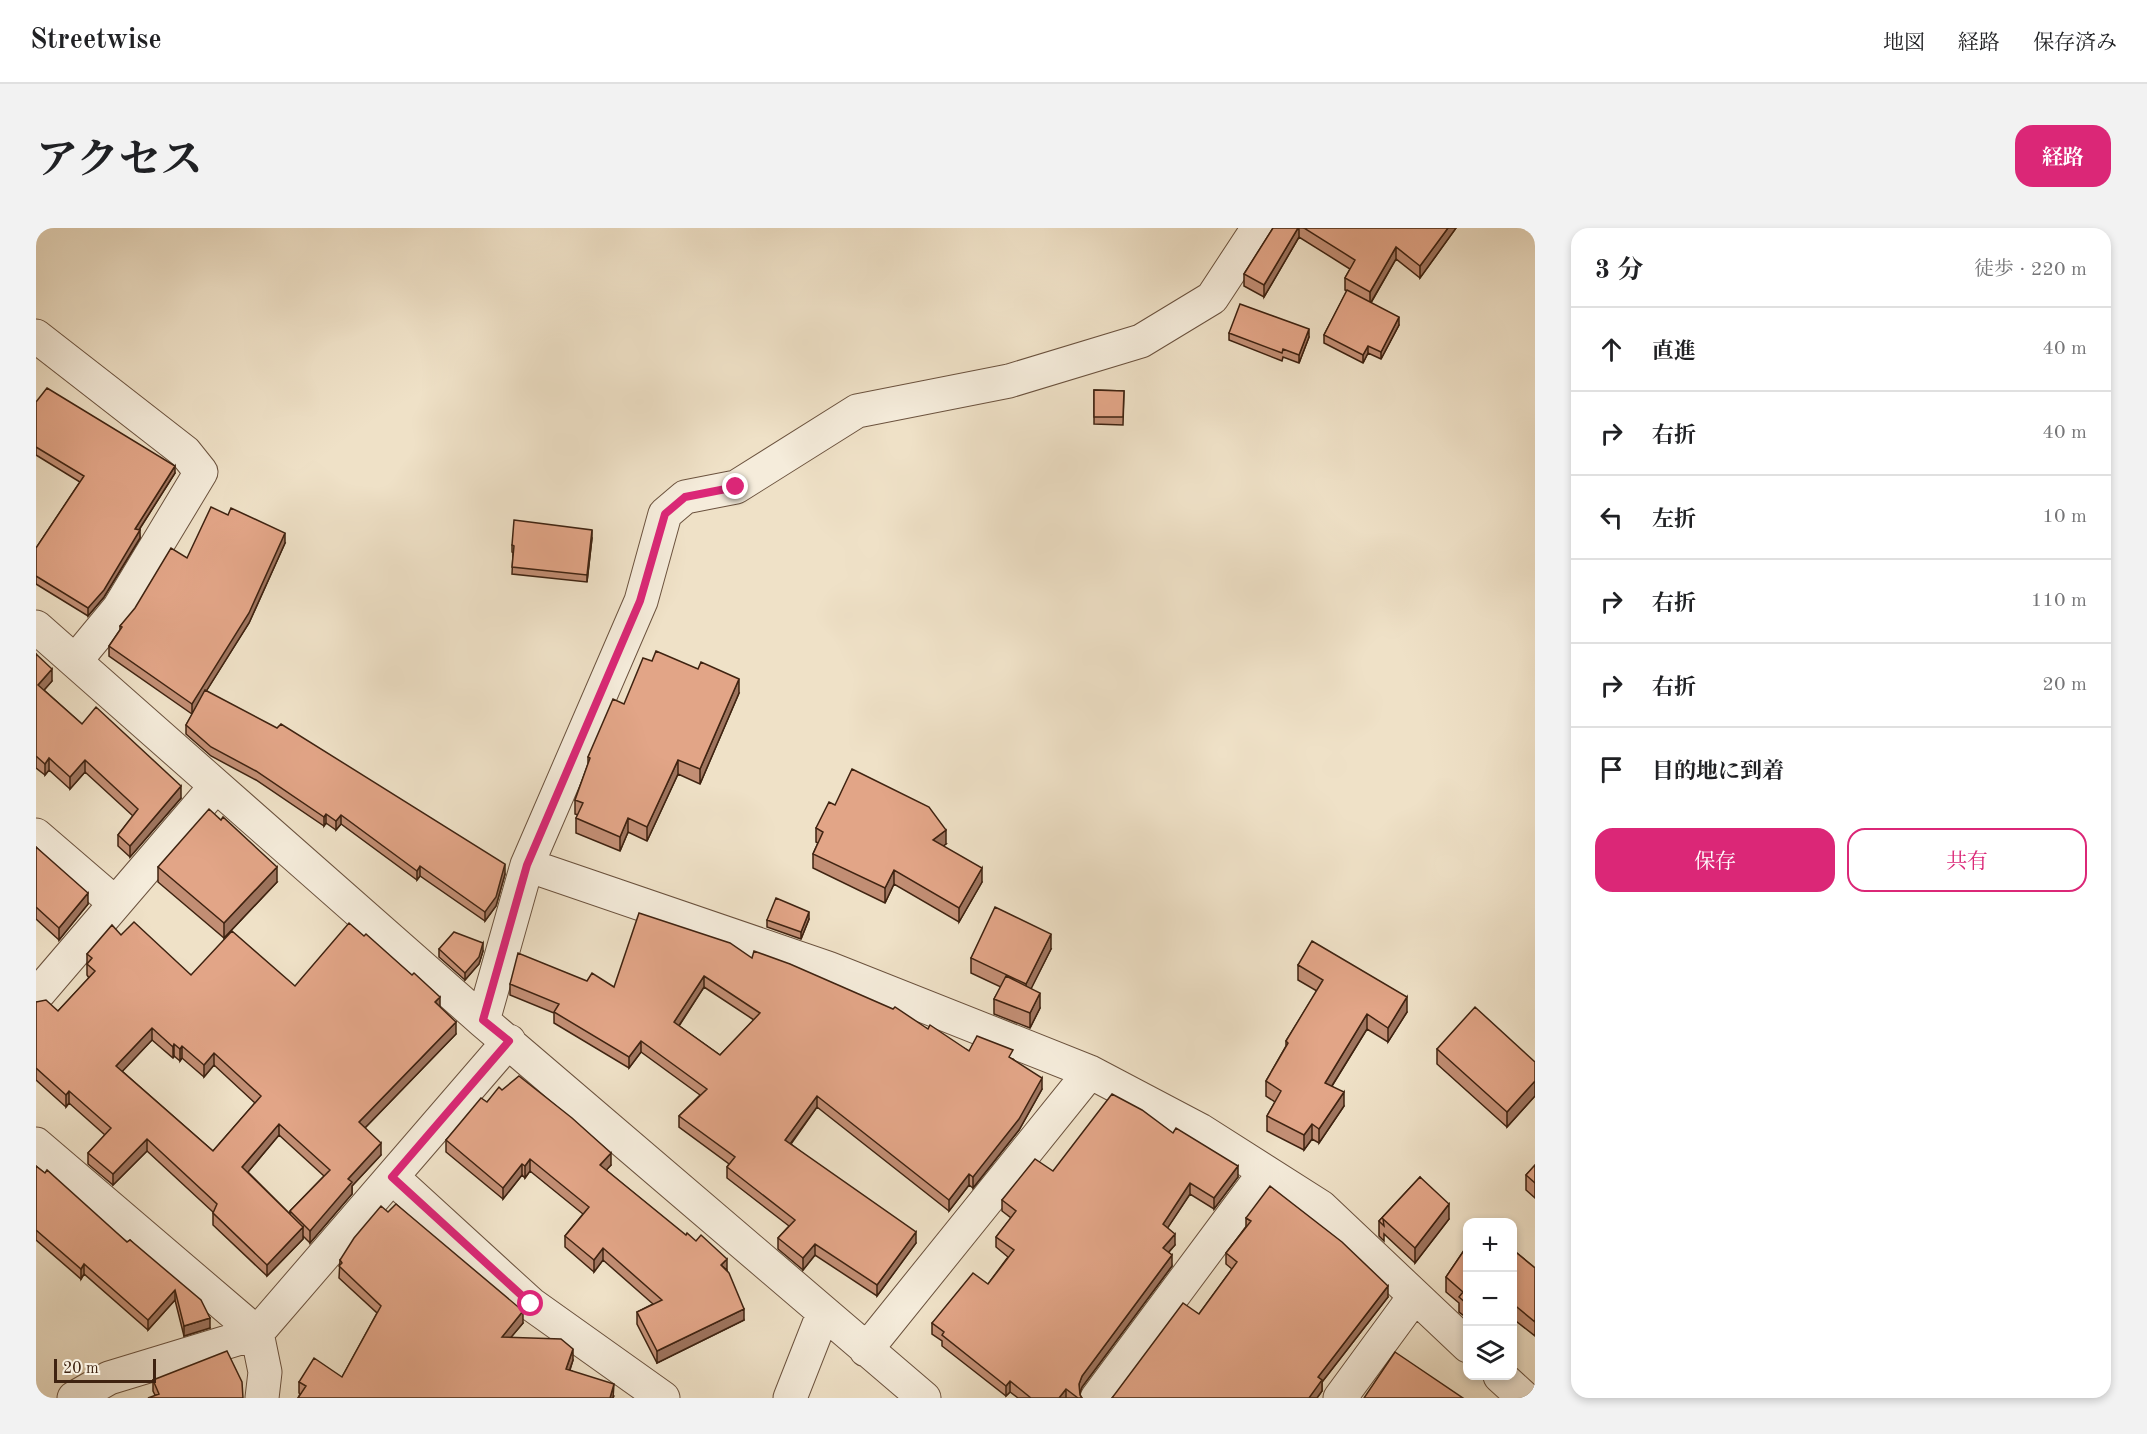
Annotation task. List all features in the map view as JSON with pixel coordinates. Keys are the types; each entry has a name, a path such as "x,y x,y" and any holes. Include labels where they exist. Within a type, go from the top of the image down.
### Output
{"street":[{"path":"483,1020 527,865 640,601 665,514 685,497 736,487 857,411 1009,381 1141,341 1212,298 1258,228"},
{"path":"36,336 185,452 201,472 119,608 76,660"},
{"path":"36,627 483,1020 823,1314 924,1398"},
{"path":"36,996 216,786"},
{"path":"36,835 115,903"},
{"path":"527,865 828,968 1090,1072 1200,1130 1321,1207 1463,1342"},
{"path":"74,1398 109,1378 258,1333 509,1041"},
{"path":"866,1350 1090,1072"},
{"path":"36,1144 258,1333 265,1372 262,1398"},
{"path":"1097,1398 1265,1172"},
{"path":"392,1177 531,1304 663,1398"},
{"path":"1340,1398 1414,1297"},
{"path":"790,1398 823,1314"},
{"path":"1504,1380 1524,1398"}],"building":[{"path":"1273,228 1298,228 1264,285 1244,274"},
{"path":"1304,228 1448,228 1420,266 1396,247 1370,292 1345,278 1355,260"},
{"path":"1347,290 1399,317 1381,352 1368,346 1363,355 1324,335"},
{"path":"1240,304 1309,329 1299,355 1283,349 1282,353 1229,333"},
{"path":"47,388 175,466 135,529 140,530 104,590 88,608 36,576 36,548 84,476 36,447 36,402"},
{"path":"1094,390 1124,391 1123,417 1094,417"},
{"path":"211,507 228,515 231,508 285,533 249,613 192,704 109,646 171,548 187,558"},
{"path":"514,520 592,530 587,575 512,567"},
{"path":"656,651 698,669 701,662 739,679 700,769 678,760 647,827 628,818 620,837 576,818 583,803 575,800 590,758 588,757 613,699 624,704 643,658 652,661"},
{"path":"36,654 52,669 38,685 82,724 96,707 181,786 130,846 118,835 138,809 85,760 70,777 49,758 45,764 36,756"},
{"path":"205,690 277,728 281,724 505,864 496,897 485,912 420,866 417,871 341,815 336,821 326,814 324,817 256,771 211,747 186,725"},
{"path":"852,769 929,807 946,830 933,840 982,868 959,908 894,870 885,888 813,854 823,832 816,828 829,802 835,805"},
{"path":"209,809 221,820 223,817 277,867 224,923 158,867"},
{"path":"36,847 88,893 59,928 36,907"},
{"path":"776,898 809,912 801,932 767,920"},
{"path":"995,907 1051,934 1026,984 971,958"},
{"path":"639,913 730,943 752,958 754,951 790,964 893,1009 895,1007 928,1029 930,1025 969,1051 977,1036 1013,1050 1009,1057 1042,1078 1019,1119 973,1177 969,1174 949,1200 817,1096 785,1140 916,1232 877,1285 815,1244 803,1258 778,1238 795,1220 727,1167 735,1157 679,1116 707,1089 641,1041 629,1057 554,1012 559,1004 510,984 518,953 587,981 592,973 614,987","holes":["704,976 760,1013 720,1055 674,1022"]},
{"path":"134,922 191,975 232,931 295,986 349,923 364,936 366,934 412,975 414,973 440,997 435,1002 456,1022 359,1122 381,1143 348,1179 352,1182 310,1231 290,1211 330,1170 279,1124 242,1167 303,1227 267,1265 213,1213 217,1204 147,1139 113,1174 88,1153 111,1128 69,1091 66,1095 36,1068 36,1002 46,1000 58,1011 95,971 87,964 92,958 87,954 112,925 121,935","holes":["152,1028 173,1047 174,1044 180,1049 182,1046 204,1065 214,1053 261,1096 213,1151 116,1066"]},
{"path":"454,932 483,943 479,957 465,973 439,949"},
{"path":"1312,941 1407,997 1388,1028 1367,1014 1325,1083 1344,1092 1319,1129 1312,1124 1304,1135 1267,1116 1281,1091 1266,1081 1288,1043 1286,1041 1323,980 1298,965"},
{"path":"1006,976 1040,993 1030,1013 994,999"},
{"path":"1475,1007 1535,1062 1535,1081 1507,1112 1437,1049"},
{"path":"519,1076 572,1118 611,1153 600,1165 686,1235 687,1233 696,1241 701,1235 727,1259 721,1265 729,1273 744,1309 657,1351 637,1312 662,1300 603,1248 594,1260 565,1236 589,1207 530,1159 525,1166 522,1164 503,1188 446,1140 481,1098 487,1102 499,1087 502,1090"},
{"path":"1112,1094 1142,1110 1173,1133 1176,1128 1238,1166 1214,1198 1190,1183 1163,1224 1175,1234 1163,1248 1172,1255 1082,1376 1079,1384 1082,1398 1078,1398 1066,1389 1059,1398 1031,1398 1010,1381 1006,1386 942,1335 944,1332 932,1323 973,1273 988,1284 1014,1250 996,1237 1016,1211 1002,1200 1035,1159 1053,1171"},
{"path":"1535,1165 1535,1183 1526,1175"},
{"path":"36,1166 45,1173 47,1170 127,1242 130,1240 201,1300 210,1318 184,1326 175,1290 148,1320 84,1264 81,1269 36,1230"},
{"path":"1420,1177 1449,1204 1415,1248 1383,1219 1384,1226 1379,1221"},
{"path":"1270,1186 1342,1242 1388,1286 1318,1377 1322,1380 1309,1398 1112,1398 1183,1303 1199,1314 1237,1262 1226,1253 1251,1221 1246,1218"},
{"path":"396,1204 523,1311 502,1337 561,1339 573,1349 566,1369 614,1384 610,1398 298,1398 306,1386 299,1382 314,1358 342,1377 381,1306 339,1266 342,1263 340,1260 354,1238 381,1206 388,1212"},
{"path":"1463,1252 1463,1292 1446,1277"},
{"path":"1517,1253 1535,1268 1535,1322 1517,1307"},
{"path":"227,1351 242,1382 243,1398 148,1398 159,1394 153,1380"},
{"path":"1395,1352 1463,1398 1364,1398"}],"route":[{"path":"531,1304 392,1177 509,1041 483,1020 527,865 640,601 665,514 685,497 736,487"}]}
